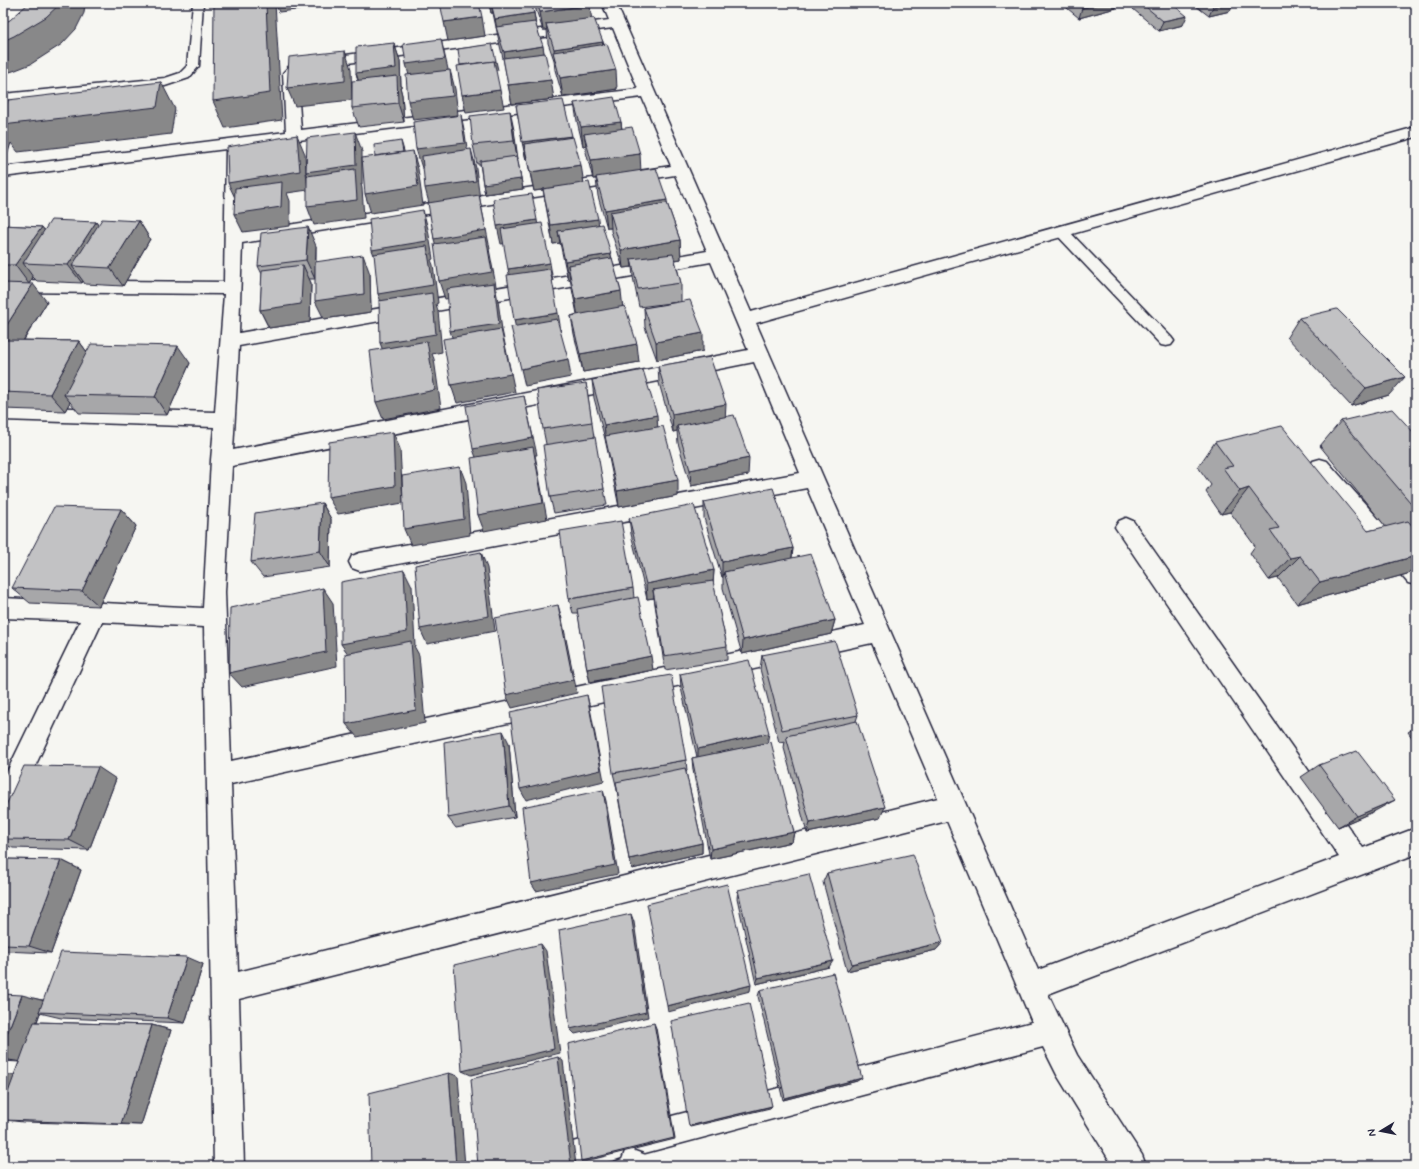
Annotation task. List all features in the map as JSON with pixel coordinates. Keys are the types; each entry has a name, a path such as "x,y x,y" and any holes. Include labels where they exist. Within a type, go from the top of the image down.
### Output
{"street":[{"path":"609,3 1050,1031 1067,1065 1131,1166"},
{"path":"294,136 290,73 298,64 618,23"},
{"path":"3,172 647,92"},
{"path":"745,320 1416,132"},
{"path":"229,1166 214,618 215,557 228,341 233,288 234,143"},
{"path":"233,239 680,169"},
{"path":"228,341 718,255"},
{"path":"3,286 233,288"},
{"path":"221,460 760,354"},
{"path":"3,413 224,420"},
{"path":"1320,467 1416,576"},
{"path":"360,562 813,479"},
{"path":"1126,527 1358,863"},
{"path":"3,608 214,618"},
{"path":"3,806 96,612"},
{"path":"219,775 879,632"},
{"path":"224,989 953,807"},
{"path":"1031,987 1416,841"},
{"path":"539,1166 1050,1031"}],"lane":[{"path":"3,98 165,82 180,79 189,73 193,66 198,3"},
{"path":"1061,231 1166,341"}],"building":[{"path":"29,3 61,3 46,17 3,41 3,23 10,20"},
{"path":"214,3 266,3 270,93 213,101"},
{"path":"440,3 479,3 482,17 444,22"},
{"path":"491,3 531,3 534,13 495,19"},
{"path":"537,3 589,3 590,5 540,12"},
{"path":"1075,3 1103,3 1082,8"},
{"path":"1141,3 1171,3 1187,16 1163,21"},
{"path":"1209,3 1229,3 1213,7"},
{"path":"594,18 603,42 554,49 546,24"},
{"path":"535,22 543,46 504,52 496,27"},
{"path":"441,39 445,59 406,64 403,44"},
{"path":"394,43 396,68 356,73 356,47"},
{"path":"492,44 496,61 460,65 458,49"},
{"path":"607,44 616,70 560,78 553,52"},
{"path":"345,51 345,81 287,88 289,57"},
{"path":"545,53 551,80 508,85 503,58"},
{"path":"494,61 500,90 462,95 457,66"},
{"path":"450,70 453,96 408,101 406,75"},
{"path":"397,76 398,103 352,108 352,81"},
{"path":"161,82 157,107 3,125 3,114 8,100"},
{"path":"614,97 621,122 581,127 574,103"},
{"path":"563,100 572,136 522,142 516,105"},
{"path":"510,111 514,141 473,145 470,116"},
{"path":"461,115 465,143 416,149 413,122"},
{"path":"632,127 640,154 591,160 584,134"},
{"path":"355,132 356,165 306,172 307,138"},
{"path":"297,135 300,171 228,183 227,147"},
{"path":"573,137 581,165 530,172 524,144"},
{"path":"401,141 403,152 375,156 374,145"},
{"path":"471,149 476,181 425,188 422,156"},
{"path":"413,151 418,186 365,194 362,158"},
{"path":"517,156 521,179 483,184 480,161"},
{"path":"656,168 667,200 605,210 596,177"},
{"path":"355,169 357,200 307,206 307,176"},
{"path":"282,182 281,207 234,214 235,188"},
{"path":"589,182 598,219 550,225 543,189"},
{"path":"532,194 537,220 497,226 493,199"},
{"path":"479,195 486,230 434,239 428,203"},
{"path":"667,203 680,240 621,250 610,212"},
{"path":"423,210 427,241 372,250 369,219"},
{"path":"102,219 139,221 110,268 72,266"},
{"path":"51,220 96,222 68,265 23,263"},
{"path":"542,223 550,263 508,269 501,229"},
{"path":"602,224 611,254 565,261 558,231"},
{"path":"3,225 42,227 15,265 3,265"},
{"path":"308,227 306,260 258,266 261,233"},
{"path":"486,237 492,272 439,281 434,244"},
{"path":"427,246 433,285 378,294 374,254"},
{"path":"673,254 681,283 638,289 631,259"},
{"path":"363,255 364,294 315,301 315,262"},
{"path":"612,258 621,291 575,299 568,265"},
{"path":"303,265 301,304 260,310 262,270"},
{"path":"550,269 558,313 514,320 507,275"},
{"path":"3,283 33,284 3,331"},
{"path":"494,283 499,324 450,331 447,289"},
{"path":"432,293 436,334 380,343 379,301"},
{"path":"690,300 703,333 656,342 644,308"},
{"path":"625,306 637,344 580,354 571,316"},
{"path":"1337,309 1405,377 1366,388 1299,318"},
{"path":"557,319 568,359 521,369 511,327"},
{"path":"501,329 511,374 451,385 443,339"},
{"path":"3,340 79,341 50,394 3,392"},
{"path":"427,341 435,390 376,402 370,351"},
{"path":"91,344 178,346 155,397 64,395"},
{"path":"710,357 726,404 672,414 658,366"},
{"path":"643,370 657,415 604,425 592,380"},
{"path":"586,383 592,422 543,429 537,390"},
{"path":"524,396 533,438 473,449 466,406"},
{"path":"1392,409 1416,435 1416,509 1341,421"},
{"path":"734,415 749,458 690,470 677,426"},
{"path":"663,426 678,480 617,491 605,436"},
{"path":"1282,426 1368,531 1408,521 1416,530 1416,556 1320,582 1300,556 1290,558 1270,530 1279,528 1249,488 1240,491 1223,468 1233,466 1215,442"},
{"path":"393,432 395,486 328,497 329,442"},
{"path":"595,437 604,489 550,497 543,445"},
{"path":"533,447 543,503 478,515 471,458"},
{"path":"460,467 464,519 404,529 402,476"},
{"path":"773,488 793,548 722,562 704,502"},
{"path":"322,503 320,551 251,562 255,513"},
{"path":"694,505 714,570 646,584 629,518"},
{"path":"54,507 121,509 82,591 12,588"},
{"path":"621,521 633,588 569,599 560,531"},
{"path":"481,552 489,616 420,629 415,565"},
{"path":"811,554 835,620 743,640 724,572"},
{"path":"404,570 407,632 341,644 341,582"},
{"path":"713,581 727,646 664,656 653,590"},
{"path":"323,588 326,652 229,673 230,608"},
{"path":"638,597 651,656 587,669 577,609"},
{"path":"558,605 573,680 506,695 495,618"},
{"path":"411,641 416,710 346,724 345,654"},
{"path":"835,641 858,715 782,730 762,655"},
{"path":"749,660 769,733 698,749 680,674"},
{"path":"671,675 686,760 613,773 601,687"},
{"path":"587,695 601,770 520,789 510,712"},
{"path":"857,721 885,807 810,823 786,736"},
{"path":"503,731 509,806 448,818 444,742"},
{"path":"771,742 794,832 711,849 692,758"},
{"path":"1357,751 1395,800 1357,816 1319,765"},
{"path":"24,766 98,767 69,840 3,839 3,812"},
{"path":"685,768 702,843 629,859 616,782"},
{"path":"603,790 615,865 531,883 522,807"},
{"path":"913,854 943,942 852,964 827,873"},
{"path":"3,859 61,860 29,946 3,945"},
{"path":"809,874 833,961 758,978 738,890"},
{"path":"727,884 751,985 667,1006 647,904"},
{"path":"631,914 646,1012 570,1029 559,930"},
{"path":"541,944 554,1049 462,1071 454,965"},
{"path":"61,952 187,957 167,1018 39,1012"},
{"path":"833,973 862,1078 785,1098 760,990"},
{"path":"3,994 22,995 3,1044"},
{"path":"749,1003 772,1106 689,1126 671,1021"},
{"path":"34,1022 152,1025 121,1124 3,1120 3,1106"},
{"path":"654,1023 674,1138 581,1161 568,1044"},
{"path":"558,1057 571,1165 478,1166 471,1079"},
{"path":"449,1073 456,1166 371,1166 369,1093"}]}
